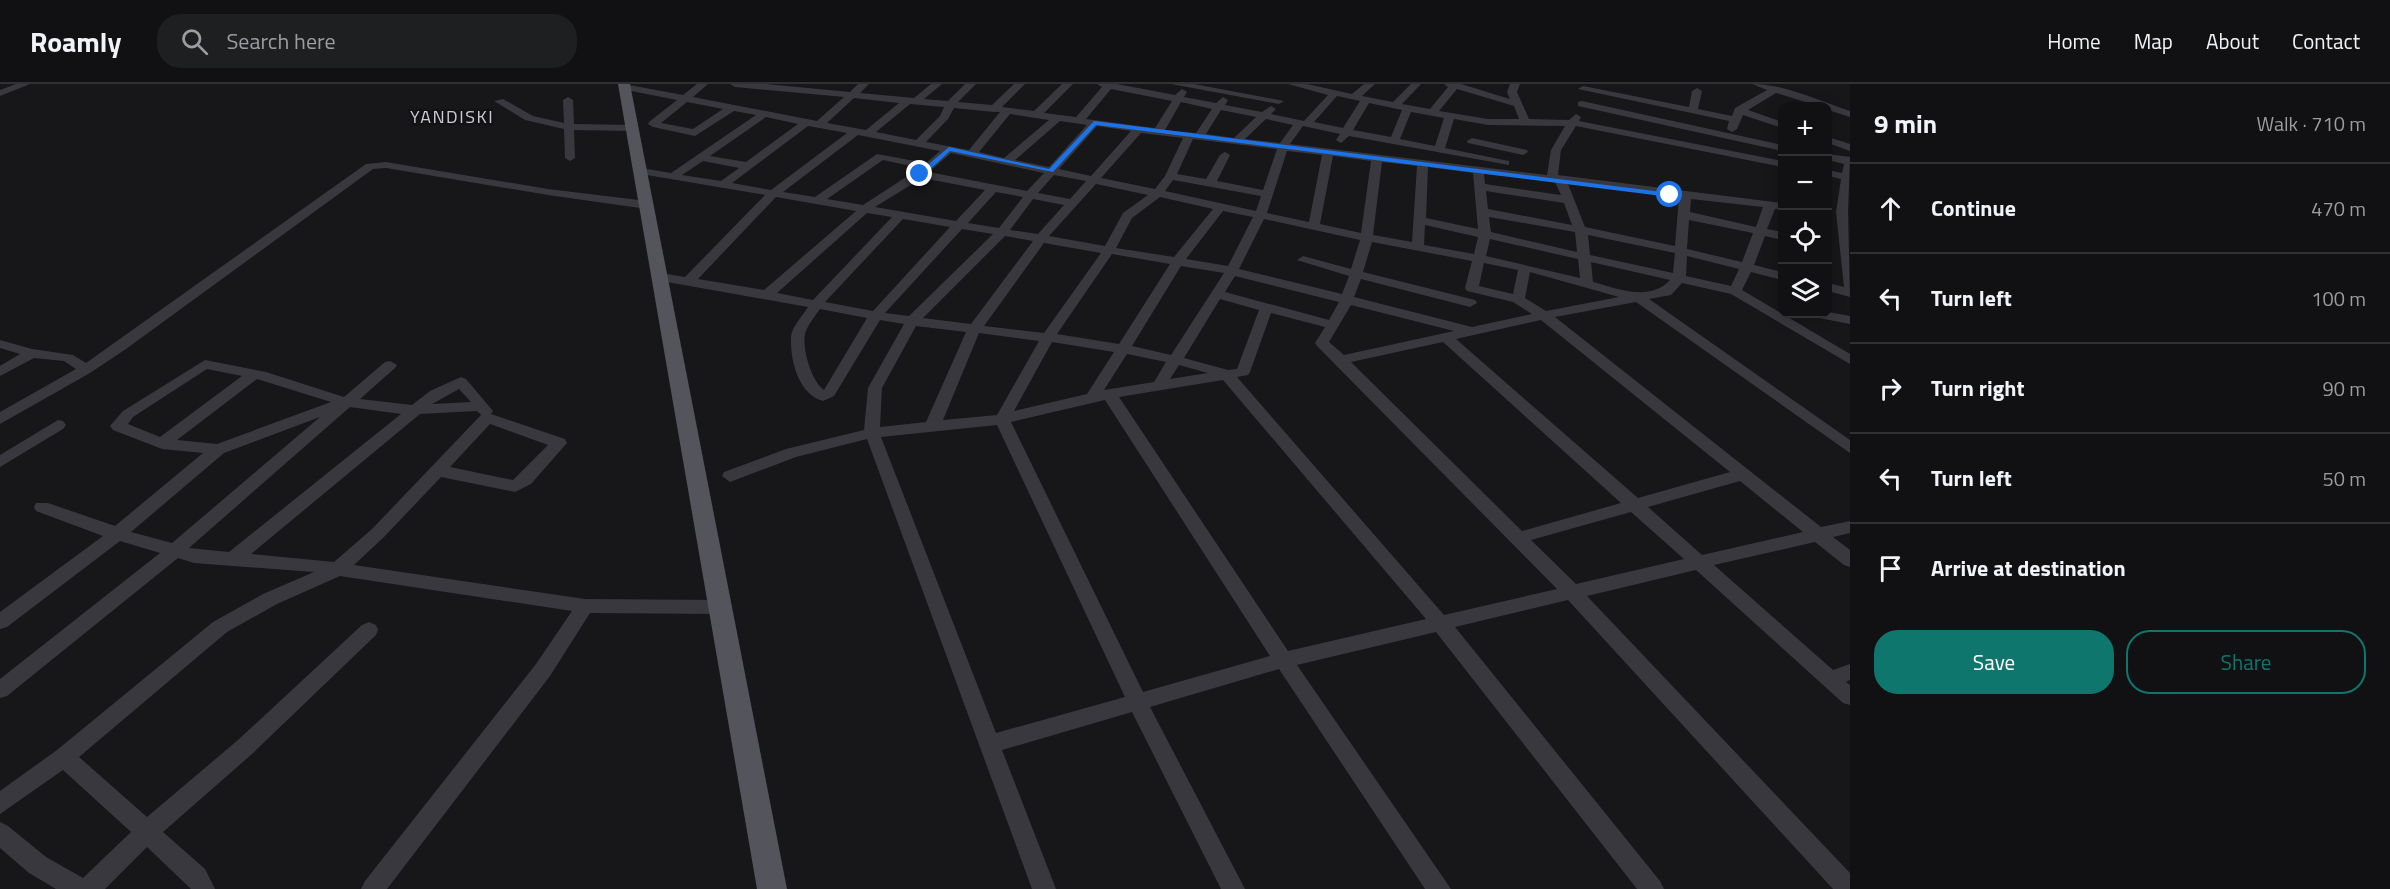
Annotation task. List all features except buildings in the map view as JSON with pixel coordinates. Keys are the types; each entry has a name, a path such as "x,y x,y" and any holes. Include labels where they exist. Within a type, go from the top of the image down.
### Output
{"main road":[{"path":"624,86 772,889"}],"street":[{"path":"0,93 25,84"},
{"path":"704,84 653,124 694,133 730,109"},
{"path":"735,84 775,88 798,87 879,98 994,109 1138,130 1556,179 1685,197 1776,206 1759,232 1740,294"},
{"path":"818,126 864,84"},
{"path":"879,98 895,84"},
{"path":"867,135 937,84"},
{"path":"918,144 944,117 950,105 971,84"},
{"path":"994,109 1020,84"},
{"path":"1036,115 1068,84"},
{"path":"1078,121 1107,84 1525,167 1556,179"},
{"path":"1237,141 1295,84 1450,116 1479,120 1574,123 1778,163"},
{"path":"1395,106 1416,84"},
{"path":"1515,84 1512,92 1525,122"},
{"path":"1757,84 1773,87 1814,102"},
{"path":"1158,132 1179,100 1181,85 1279,101"},
{"path":"1354,97 1365,85"},
{"path":"1432,113 1454,85 1518,105"},
{"path":"624,86 804,124 972,154"},
{"path":"1587,283 1586,257 1581,231 1569,200 1556,179 1556,150 1574,123 1582,104 1583,87 1693,110 1736,114 1778,124"},
{"path":"1730,153 1736,114 1773,87"},
{"path":"745,112 775,88"},
{"path":"1693,110 1697,91"},
{"path":"1002,419 1048,338 1109,250 1127,216 1157,194 1194,136 1219,107 1226,93"},
{"path":"1159,385 1175,357 1219,295 1232,271 1260,215 1283,147 1335,93"},
{"path":"568,100 570,158"},
{"path":"1314,226 1331,153 1366,100"},
{"path":"499,102 508,109 540,121 570,128 632,128"},
{"path":"1582,104 1778,147"},
{"path":"1394,142 1408,108"},
{"path":"1832,109 1850,114"},
{"path":"972,154 988,131 1007,111"},
{"path":"1610,129 1617,112"},
{"path":"673,176 763,115"},
{"path":"1439,150 1450,116"},
{"path":"818,200 881,156 925,170 977,170 1007,161 1057,118"},
{"path":"1467,156 1479,120"},
{"path":"1044,889 872,433 875,388 912,321 1003,231 1030,195 1094,123"},
{"path":"724,184 804,124"},
{"path":"932,427 974,329 1041,238 1138,130"},
{"path":"688,281 774,192 854,133"},
{"path":"1472,141 1523,152"},
{"path":"1832,142 1850,148"},
{"path":"1419,246 1422,147"},
{"path":"767,295 866,208 925,170 949,149"},
{"path":"972,154 977,170 993,188 1073,203"},
{"path":"1210,183 1225,155"},
{"path":"702,157 748,166"},
{"path":"1377,158 1375,198 1368,238 1347,299 1322,343 1573,593 1849,889"},
{"path":"1832,158 1849,161 1846,177 1844,249 1850,287"},
{"path":"1007,161 1368,238 1526,267 1639,298 1850,448"},
{"path":"0,419 85,370 374,165 647,205"},
{"path":"1469,330 1472,288 1485,236 1478,170"},
{"path":"641,171 1232,271 1469,330"},
{"path":"1832,174 1846,177"},
{"path":"1170,176 1268,194"},
{"path":"1480,187 1569,200"},
{"path":"901,214 816,304 798,334 802,369 811,388 823,396 829,393 876,315 993,188"},
{"path":"1341,360 1469,330 1666,292 1679,279 1683,251 1685,197"},
{"path":"1101,396 1122,348 1178,261 1220,207"},
{"path":"1483,212 1683,251 1778,275"},
{"path":"1685,215 1778,235"},
{"path":"1420,220 1679,279 1778,305"},
{"path":"1303,260 1470,303"},
{"path":"1518,299 1526,267"},
{"path":"661,277 912,321 1175,357 1226,374 1441,624 1652,889"},
{"path":"1472,288 1518,299 1544,315 1850,560"},
{"path":"1832,288 1850,292"},
{"path":"1740,294 1850,360"},
{"path":"1219,295 1333,325"},
{"path":"730,476 792,453 872,433 1002,419 1101,396 1243,372 1266,308"},
{"path":"1832,317 1850,320"},
{"path":"1446,337 1850,697"},
{"path":"1819,341 1850,350"},
{"path":"0,344 32,353 66,357 80,363 85,370"},
{"path":"0,372 32,353"},
{"path":"218,449 162,444 118,426 128,414 205,364 253,375 346,402 412,410 485,412 559,443 525,480 515,486 440,471"},
{"path":"3,680 174,551 390,364"},
{"path":"162,444 253,375"},
{"path":"234,558 412,410 435,394 461,382 485,412"},
{"path":"1101,396 1439,889"},
{"path":"0,622 117,534 218,449 346,402"},
{"path":"0,804 64,757 220,627 270,599 336,570 378,533 440,471 485,412"},
{"path":"1002,419 1137,700 1233,889"},
{"path":"0,462 58,425"},
{"path":"1518,538 1743,474"},
{"path":"42,507 117,534 194,556 234,558 336,570 585,606 721,607"},
{"path":"990,744 1283,660 1850,527"},
{"path":"373,889 543,670 585,606"},
{"path":"89,889 146,832 245,747 369,630"},
{"path":"1830,679 1850,672"},
{"path":"64,757 197,877 203,889"},
{"path":"0,833 19,853 46,872 81,889"}],"district":[{"name":"YANDISKI","path":"452,116"}],"route":[{"path":"920,174 949,149 1051,171 1094,123 1670,195"}]}
